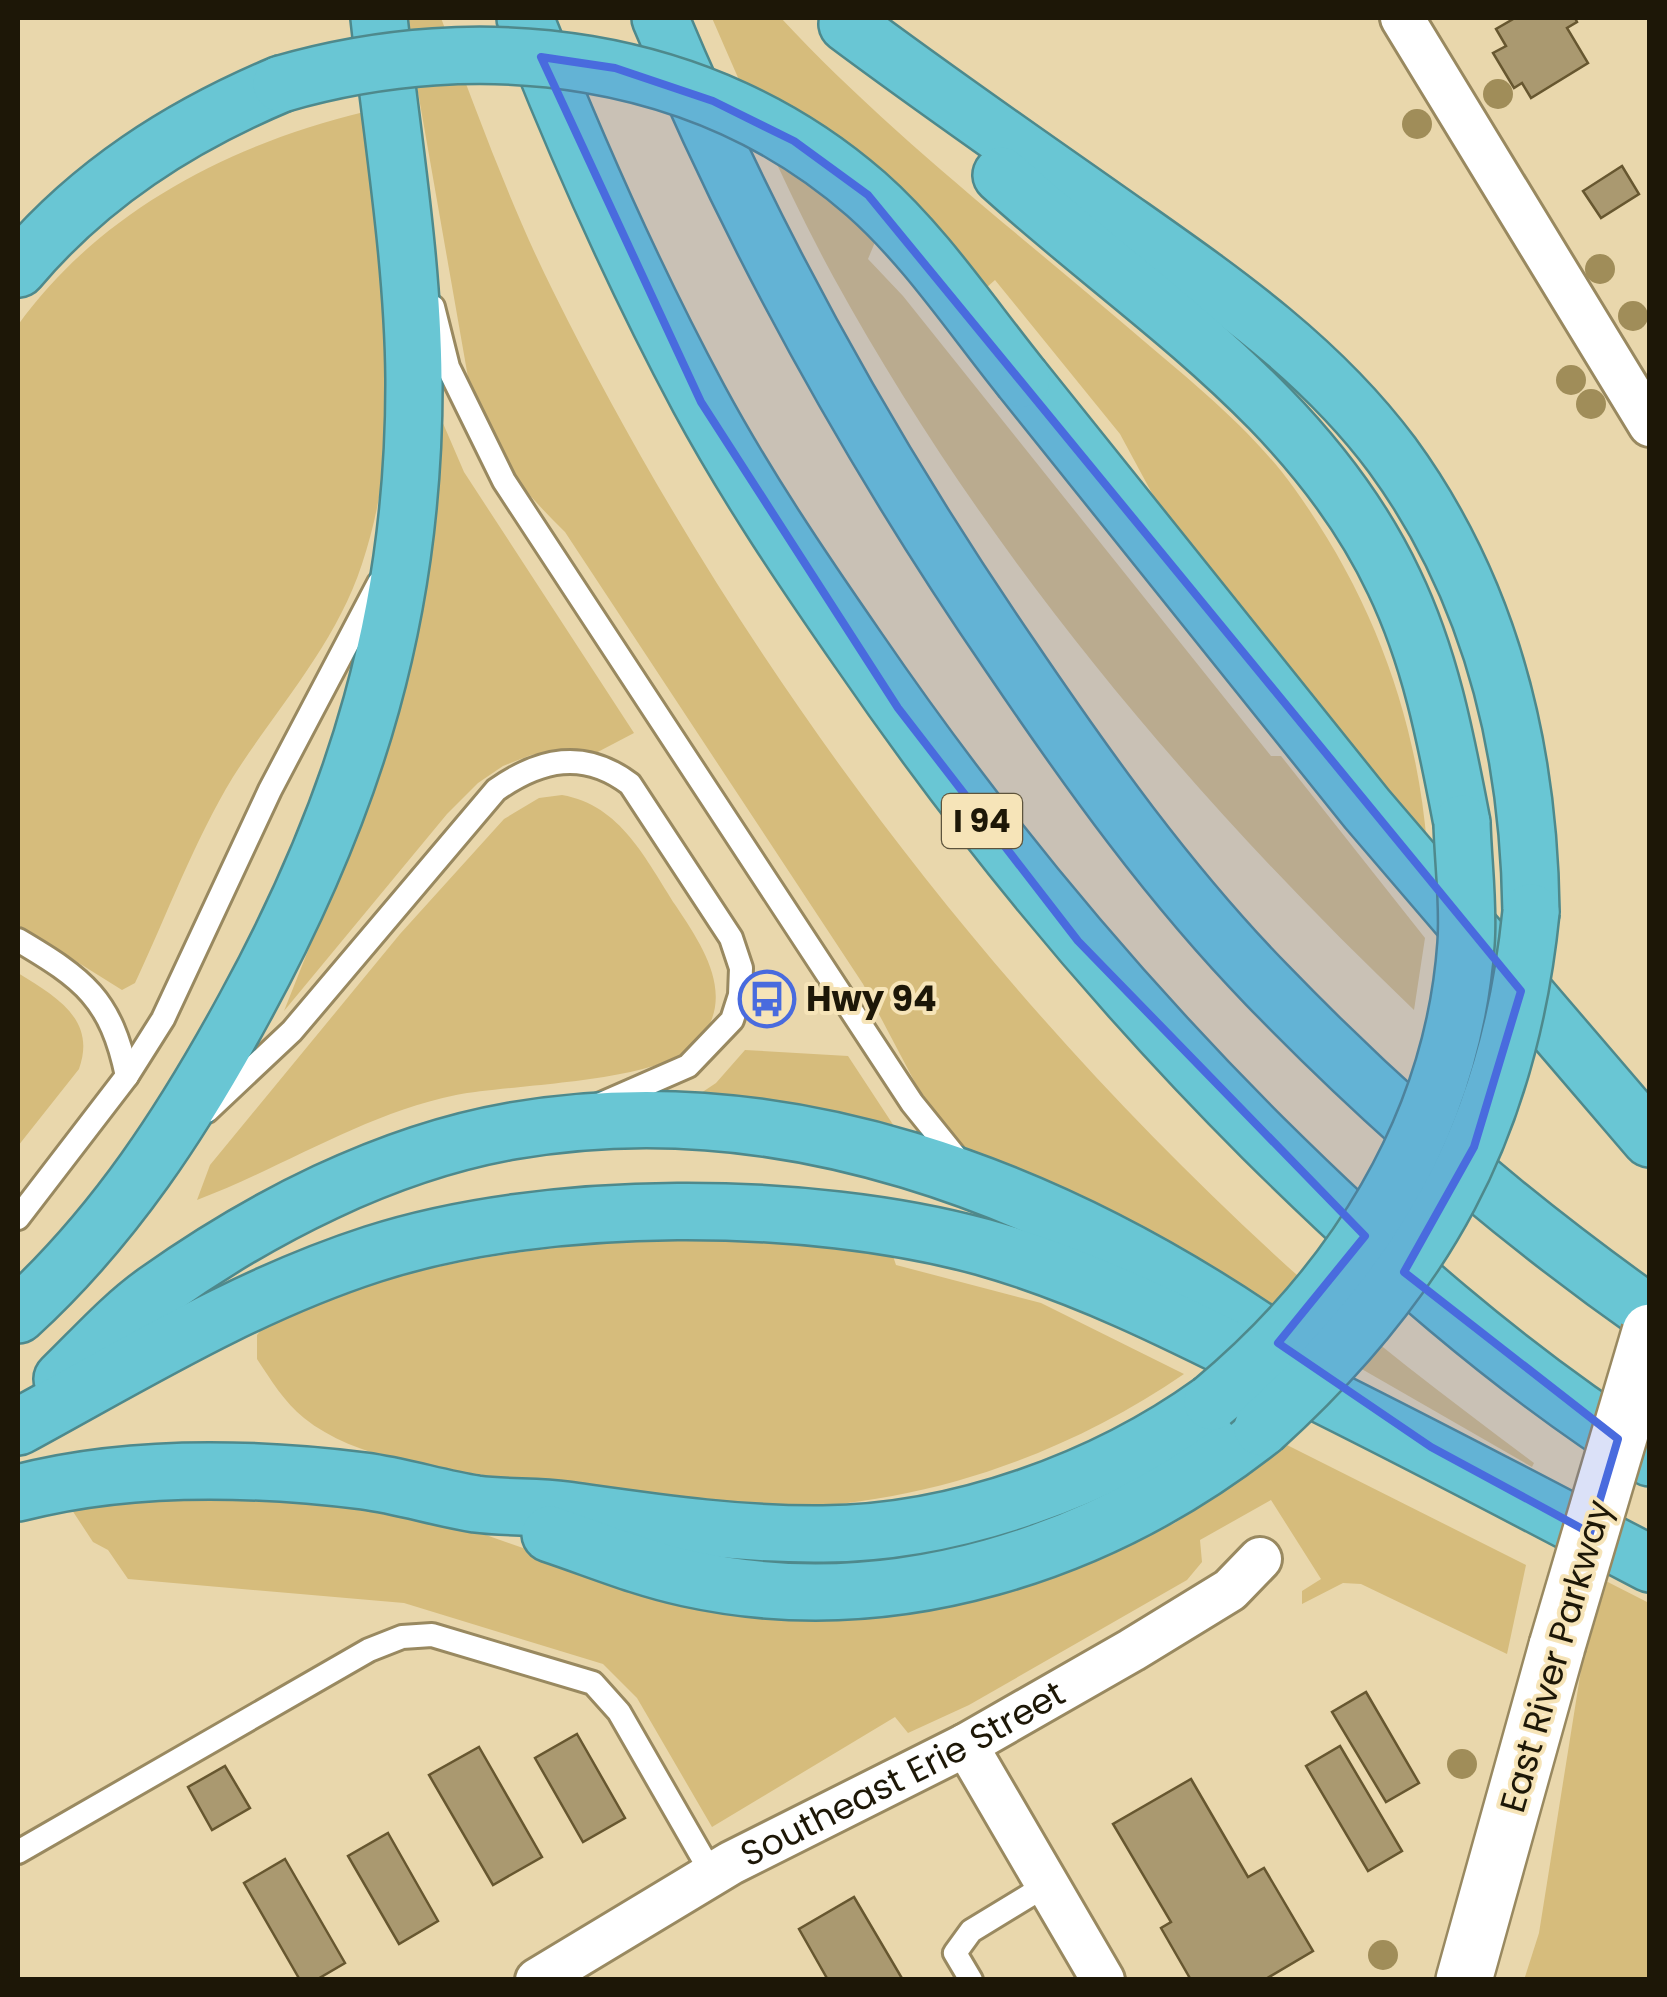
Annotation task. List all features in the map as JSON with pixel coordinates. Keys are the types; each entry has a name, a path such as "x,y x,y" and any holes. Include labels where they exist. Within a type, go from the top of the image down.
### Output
{"highway":[{"path":"23,1297 115,1213 153,1162 220,1056 272,960 342,806 388,648 406,531 414,377 379,18"},
{"name":"I 94","path":"525,18 580,152 667,338 742,474 898,708 1024,876 1220,1094 1381,1252 1550,1392 1650,1458"},
{"path":"660,18 777,270 910,506 1064,738 1164,869 1264,982 1372,1088 1490,1191 1650,1314"},
{"path":"18,1493 112,1474 214,1472 366,1481 478,1504 738,1532 865,1532 958,1516 1095,1469 1166,1435 1212,1402 1298,1324 1345,1266 1403,1172 1419,1136 1460,990 1466,941 1462,823 1441,714 1414,627 1393,579 1320,464 1241,377 1008,181 844,21"},
{"path":"478,1504 530,1528 688,1578 810,1590 878,1588 1007,1565 1073,1542 1147,1508 1212,1468 1307,1387 1392,1291 1450,1196 1474,1147 1509,1049 1531,912 1528,821 1518,748 1488,636 1446,543 1392,455 1336,391 1268,326 844,21"},
{"path":"18,269 92,193 207,116 282,84 374,60 469,52 513,53 614,68 679,87 794,141 868,196 899,227 1366,809 1650,1139"},
{"path":"18,1424 152,1295 262,1225 433,1153 510,1132 644,1121 768,1129 920,1162 978,1182 1116,1243 1195,1286 1431,1447"},
{"path":"18,1424 262,1295 378,1253 487,1228 678,1213 803,1218 921,1232 986,1248 1151,1308 1431,1447 1650,1564"}],"street":[{"path":"1402,18 1650,425"},
{"name":"East River Parkway","path":"1464,1980 1650,1332"},
{"name":"Southeast Erie Street","path":"537,1980 712,1874 966,1745 1230,1590 1260,1559"},
{"path":"966,1745 1104,1980"}],"lane":[{"path":"396,174 448,367 479,439 912,1103 978,1182"},
{"path":"18,1218 127,1076 187,972 270,790 406,531"},
{"path":"153,1162 292,1031 496,790 524,770 552,760 609,768 630,784 731,938 741,968 740,995 732,1020 688,1066 547,1127"},
{"path":"18,940 83,982 104,1004 118,1036 127,1076"},
{"path":"18,1852 370,1650 402,1637 432,1635 593,1683 619,1712 712,1874"},
{"path":"971,1980 955,1953 972,1931 1048,1884"}],"highlighted area":[{"path":"541,57 615,68 713,101 794,141 868,195 1521,991 1474,1147 1404,1272 1618,1439 1590,1533 1431,1447 1278,1343 1365,1236 1078,941 898,708 701,402"}],"shaded area":[{"path":"405,18 441,18 537,258 625,427 702,560 875,813 970,933 1071,1049 1177,1161 1318,1293 1534,1463 1532,1467 1162,1254 990,1169 953,1143 929,1109 863,984 565,532 518,481 495,446 469,383"},
{"path":"712,18 781,18 907,140 1217,404 1258,444 1294,488 1346,570 1385,657 1412,749 1427,845 1154,497 1120,434 995,280 986,288 897,189 868,259 903,296 1271,756 1281,756 1425,938 1414,1010 1330,928 1171,756 1024,574 893,380 834,278 770,149"},
{"path":"364,112 384,282 389,396 377,508 362,564 351,594 321,649 219,801 135,983 122,990 18,925 18,325 51,284 88,248 172,188 265,143"},
{"path":"436,407 464,472 634,733 592,755 561,750 531,755 503,766 478,783 447,814 284,1011 340,870"},
{"path":"562,795 583,801 616,822 654,871 696,938 712,973 715,990 709,1026 697,1043 679,1056 620,1074 481,1091 422,1104 357,1128 197,1200 210,1165 400,934 504,819 539,798"},
{"path":"18,973 69,1011 82,1036 83,1051 79,1069 18,1146"},
{"path":"745,1050 848,1056 913,1155 689,1101 716,1083"},
{"path":"706,1238 829,1246 893,1256 896,1265 1041,1303 1184,1374 1080,1434 969,1477 853,1502 733,1508 447,1470 384,1456 328,1434 304,1418 284,1398 257,1359 257,1335 269,1321 370,1283 483,1258 541,1250"},
{"path":"1287,1445 1526,1565 1507,1654 1361,1584 1343,1583 1302,1604 1302,1591 1321,1579 1271,1500 1200,1540 1202,1562 1187,1580 969,1705 908,1733 895,1717 712,1827 637,1698 603,1664 404,1603 128,1579 108,1550 93,1542 70,1507 152,1495 323,1500 452,1523 614,1580 924,1607 1014,1591 1101,1559 1175,1523"},
{"path":"1596,1576 1649,1603 1649,1979 1524,1980 1539,1933"}],"building":[{"path":"1515,18 1575,18 1577,22 1567,28 1588,63 1531,98 1522,83 1514,88 1493,53 1506,46 1496,29"},
{"path":"1622,166 1639,194 1601,218 1583,191"},
{"path":"1366,1692 1419,1783 1386,1802 1332,1712"},
{"path":"577,1734 625,1818 583,1842 535,1758"},
{"path":"1340,1746 1402,1851 1368,1871 1306,1766"},
{"path":"479,1747 542,1857 493,1885 429,1775"},
{"path":"225,1766 250,1808 212,1830 188,1787"},
{"path":"1191,1779 1248,1877 1264,1868 1313,1951 1264,1980 1191,1980 1161,1928 1171,1922 1113,1824"},
{"path":"388,1833 438,1921 399,1944 348,1856"},
{"path":"285,1859 345,1963 316,1980 300,1980 244,1883"},
{"path":"854,1897 903,1980 828,1980 799,1929"}],"place":[{"name":"Hwy 94","path":"767,999"}]}
